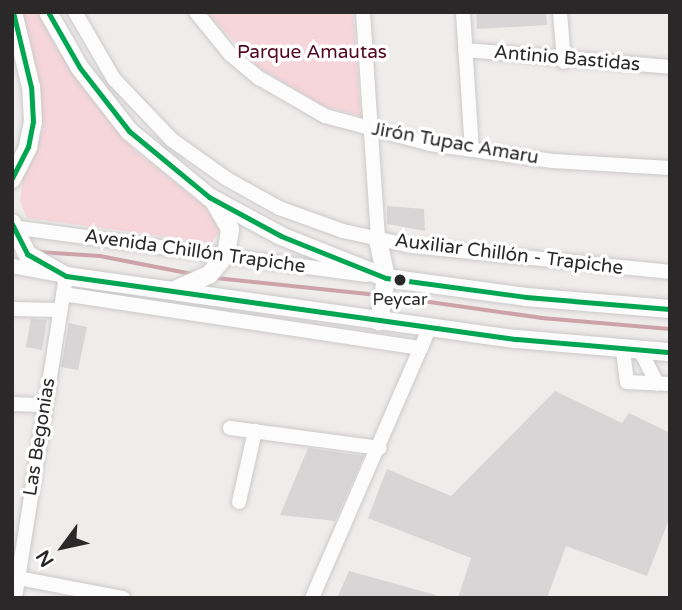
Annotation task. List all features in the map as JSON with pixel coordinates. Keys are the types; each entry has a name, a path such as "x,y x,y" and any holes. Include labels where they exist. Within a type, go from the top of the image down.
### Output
{"main road":[{"path":"12,179 33,122 28,75 13,12"},
{"path":"48,12 79,68 112,111 148,148 209,197 226,217 230,243 226,255 198,282 174,290"},
{"path":"209,197 337,262 386,278"},
{"path":"13,226 27,254 64,285"},
{"path":"378,240 386,278 379,321"},
{"name":"Avenida Chillón Trapiche","path":"386,278 526,298 670,309"},
{"name":"Avenida Chillón Trapiche","path":"64,285 143,286 379,321 631,350 670,352"}],"street":[{"name":"Auxiliar Chillón - Trapiche","path":"75,12 114,79 198,161 279,208 378,240 449,252 670,272"},
{"name":"Jirón Tupac Amaru","path":"196,12 230,54 293,102 371,131 472,150 553,161 670,168"},
{"path":"363,12 378,240"},
{"path":"463,12 472,150"},
{"path":"561,12 564,62"},
{"name":"Antinio Bastidas","path":"465,50 564,62 670,67"},
{"path":"12,65 28,75"},
{"name":"Avenida Chillón Trapiche","path":"13,226 386,278"},
{"name":"Avenida Chillón Trapiche","path":"12,267 64,285"},
{"path":"64,285 141,306 421,348"},
{"name":"Las Begonias","path":"15,598 64,285"},
{"path":"141,306 143,286"},
{"path":"190,313 194,293"},
{"path":"12,309 60,310"},
{"path":"312,598 380,448 430,327"},
{"path":"631,350 627,382 663,384"},
{"path":"631,350 663,384"},
{"path":"12,404 45,405"},
{"path":"230,428 380,448"},
{"path":"239,502 255,431"},
{"path":"18,579 123,598"}],"green space":[{"path":"20,12 41,12 55,46 107,119 133,149 216,216 219,232 211,243 27,218 20,201 23,177 43,131 41,93"},
{"name":"Parque Amautas","path":"207,12 353,12 361,116 323,106 258,67"}],"building":[{"path":"476,12 546,12 547,25 477,29"},
{"path":"387,206 424,209 425,231 387,224"},
{"path":"31,319 47,320 42,350 26,347"},
{"path":"69,323 87,327 78,370 61,367"},
{"path":"555,391 622,423 629,413 670,433 670,517 647,576 566,546 547,598 458,598 471,558 368,518 387,469 451,496"},
{"path":"308,448 364,456 335,521 280,515"},
{"path":"349,571 436,595 436,598 337,598"}],"waterway":[{"path":"38,252 100,256 193,274"},
{"path":"216,278 377,295"},
{"path":"388,296 542,318 670,329"}],"transit line":[{"path":"12,178 28,147 33,122 31,87 13,12"},
{"path":"48,12 80,68 129,131 209,197 281,236 386,278 526,297 670,309"},
{"path":"12,224 27,254 66,276 517,339 670,352"}],"place":[{"name":"Peycar","path":"400,280"}]}
